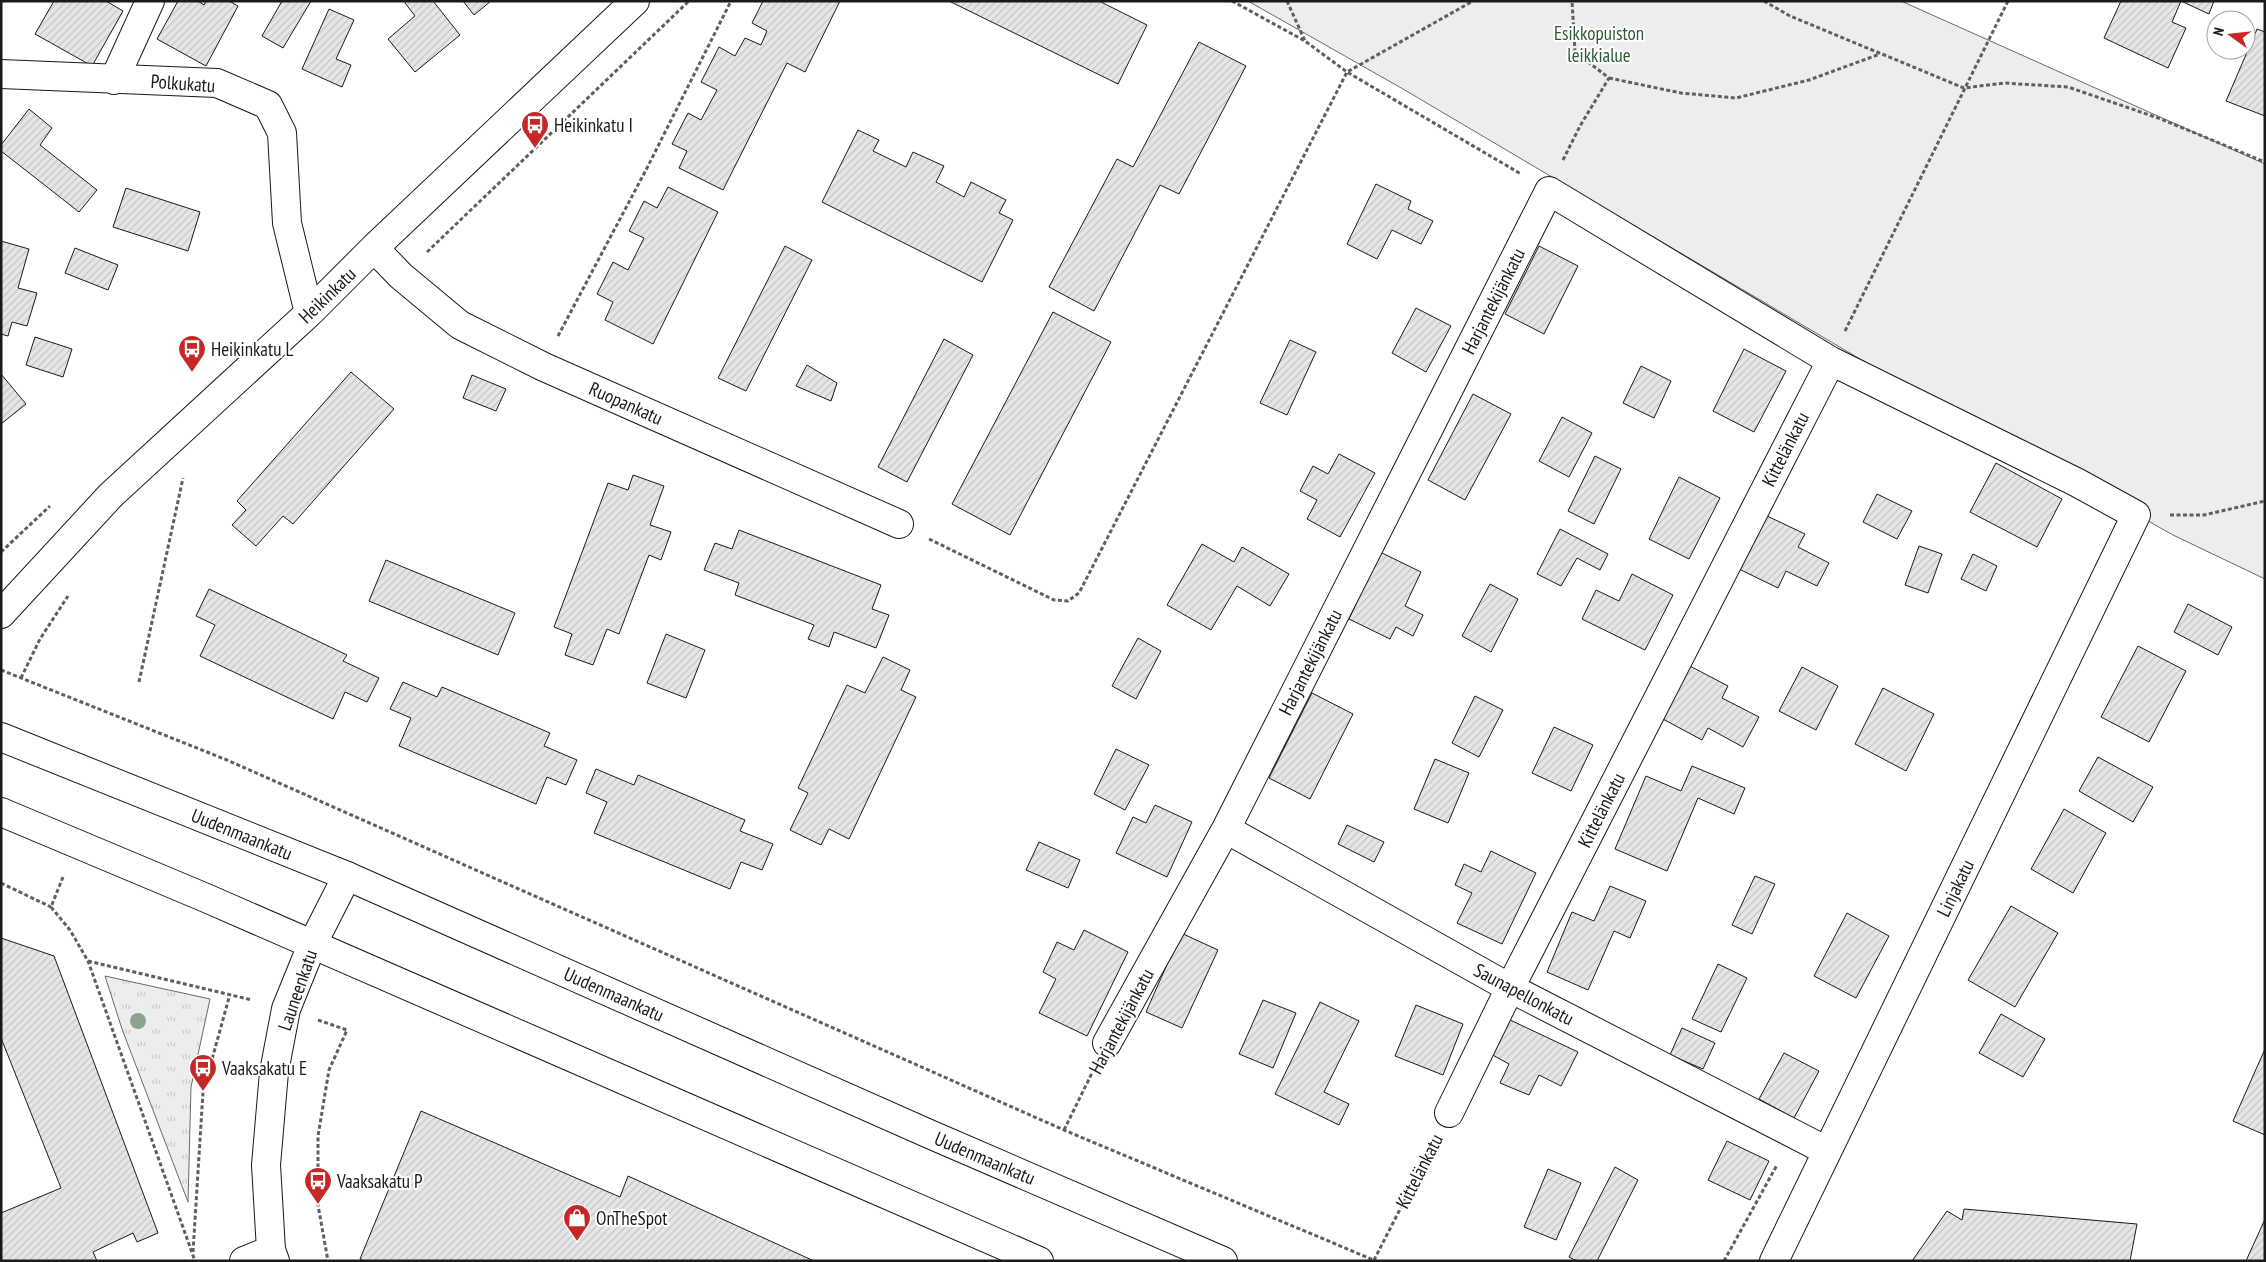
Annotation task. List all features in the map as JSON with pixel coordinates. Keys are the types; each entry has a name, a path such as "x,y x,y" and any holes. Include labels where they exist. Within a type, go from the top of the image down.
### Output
{"street":[{"path":"114,80 150,1"},
{"name":"Heikinkatu","path":"1,614 111,495 309,313 374,248 635,1"},
{"name":"Polkukatu","path":"1,74 86,76 114,80 217,83 268,105 282,133 287,223 309,313"},
{"path":"1549,190 1831,360 2076,482 2136,515"},
{"name":"Harjantekijänkatu","path":"1107,1043 1226,829 1549,190"},
{"name":"Ruopankatu","path":"374,248 401,276 460,325 544,367 899,524"},
{"name":"Kittelänkatu","path":"1449,1113 1510,988 1831,360"},
{"name":"Linjakatu","path":"1774,1261 2136,515"},
{"name":"Uudenmaankatu","path":"1,737 347,876 927,1133 1224,1261"},
{"path":"1,812 1039,1261"},
{"name":"Saunapellonkatu","path":"1226,829 1510,988 1827,1151"},
{"name":"Launeenkatu","path":"273,1255 266,1165 274,1072 286,1009 312,945 347,876"},
{"path":"244,1261 273,1255"}],"path":[{"path":"544,367 731,1"},
{"path":"1232,1 1305,41 1347,72 1549,190 1580,126 1609,78"},
{"path":"1287,1 1305,41"},
{"path":"899,524 1054,600 1068,601 1079,593 1347,72 1474,1"},
{"path":"1572,1 1575,52 1609,78 1681,93 1736,98 1809,80 1880,54"},
{"path":"1764,1 1790,16 1964,88 2004,83 2068,87 2161,119 2265,162"},
{"path":"1831,360 2008,1"},
{"path":"139,682 184,472"},
{"path":"2136,515 2204,515 2265,501"},
{"path":"1,670 227,760 1064,1130 1375,1260"},
{"path":"51,907 67,869"},
{"path":"1,883 51,907 70,930 88,961 195,1261"},
{"path":"88,961 230,994 286,1009 347,1030 329,1070 318,1136 318,1205 328,1261"},
{"path":"193,1254 203,1092 230,994"},
{"name":"Harjantekijänkatu","path":"1064,1130 1107,1043"},
{"name":"Kittelänkatu","path":"1375,1260 1449,1113"}],"green space":[{"path":"105,976 210,999 191,1087 188,1202 122,1029"}],"shaded area":[{"path":"1248,1 1901,1 2265,164 2265,579 2173,535 1860,359 1403,89"}],"building":[{"path":"54,1 106,1 123,11 92,66 35,34"},
{"path":"178,1 198,1 204,5 206,1 229,1 238,6 206,66 157,39"},
{"path":"282,1 311,1 283,48 262,36"},
{"path":"406,1 433,1 460,35 415,72 388,39 415,16 405,3"},
{"path":"463,1 491,1 474,15"},
{"path":"763,1 840,1 805,72 787,63 723,190 679,168 687,151 672,144 688,113 701,120 717,90 701,82 719,47 735,56 745,38 761,45 767,31 752,23"},
{"path":"949,1 1099,1 1147,25 1118,84"},
{"path":"2121,1 2181,1 2172,22 2186,28 2168,68 2104,38"},
{"path":"2181,1 2214,1 2211,10 2206,10 2206,13"},
{"path":"329,9 354,20 336,59 351,65 342,87 302,69"},
{"path":"2257,29 2265,32 2265,116 2226,101 2244,60 2256,60"},
{"path":"1199,42 1246,66 1179,194 1160,185 1094,311 1049,287 1117,159 1133,167"},
{"path":"29,109 52,128 40,145 97,190 79,212 1,151 1,145"},
{"path":"858,130 879,140 873,151 906,167 913,152 944,166 936,182 964,197 971,182 1006,200 999,213 1013,220 982,282 822,202"},
{"path":"1376,184 1411,201 1408,209 1433,221 1421,244 1392,230 1377,259 1347,244"},
{"path":"668,187 718,212 653,344 605,320 613,302 597,294 613,262 628,270 644,238 629,231 644,201 657,208"},
{"path":"126,188 200,212 188,251 113,227"},
{"path":"1,241 29,249 18,288 37,293 27,326 12,322 8,336 1,334"},
{"path":"785,246 812,260 746,391 718,378"},
{"path":"1539,246 1578,266 1544,334 1505,314"},
{"path":"75,248 118,265 108,290 65,273"},
{"path":"1416,308 1451,326 1426,372 1392,353"},
{"path":"1053,312 1111,342 1010,535 952,504"},
{"path":"35,337 72,349 63,377 26,365"},
{"path":"944,339 973,355 907,482 878,467"},
{"path":"1290,340 1316,352 1287,415 1260,403"},
{"path":"1744,349 1786,371 1754,432 1713,411"},
{"path":"807,365 837,383 831,401 796,386"},
{"path":"1641,366 1671,381 1654,418 1623,403"},
{"path":"351,372 394,409 293,524 283,516 256,546 232,525 246,510 237,501"},
{"path":"1,374 26,404 1,424"},
{"path":"472,375 506,389 496,411 463,398"},
{"path":"1473,394 1511,414 1465,500 1428,480"},
{"path":"1562,417 1592,433 1569,477 1539,461"},
{"path":"1339,454 1375,473 1340,537 1307,519 1317,500 1300,491 1313,466 1328,474"},
{"path":"1595,456 1621,469 1594,524 1568,511"},
{"path":"1996,463 2062,499 2037,547 1970,512"},
{"path":"633,475 664,486 650,525 671,532 661,560 649,555 619,634 607,629 593,665 565,655 572,634 554,627 608,483 628,490"},
{"path":"1679,477 1720,498 1689,559 1649,539"},
{"path":"1877,494 1912,511 1897,539 1863,522"},
{"path":"1765,515 1805,534 1798,547 1829,563 1817,586 1786,571 1778,588 1739,569"},
{"path":"1560,529 1608,554 1600,570 1577,558 1561,586 1537,574"},
{"path":"739,530 881,585 872,609 889,615 876,648 834,632 829,647 808,639 814,625 735,595 739,583 704,570 715,543 732,549"},
{"path":"1202,544 1234,562 1242,547 1289,574 1270,606 1237,586 1211,630 1167,605"},
{"path":"1919,546 1942,554 1928,593 1905,585"},
{"path":"1380,552 1421,572 1405,606 1423,615 1413,636 1396,627 1390,639 1349,619"},
{"path":"1973,554 1997,566 1986,591 1961,579"},
{"path":"386,560 515,613 498,655 369,601"},
{"path":"1632,574 1673,595 1645,650 1582,619 1596,590 1619,601"},
{"path":"1490,584 1518,599 1491,652 1462,636"},
{"path":"209,589 347,655 343,661 379,678 367,702 345,692 333,719 200,656 215,625 196,616"},
{"path":"2188,604 2232,627 2218,655 2174,632"},
{"path":"666,634 705,650 686,698 647,683"},
{"path":"1138,638 1161,651 1136,699 1112,686"},
{"path":"2138,646 2186,671 2149,742 2101,717"},
{"path":"883,657 910,670 901,690 916,697 849,839 829,829 821,845 790,830 808,793 798,788 847,685 865,693"},
{"path":"1688,665 1728,686 1722,698 1759,717 1743,747 1708,728 1702,740 1661,718"},
{"path":"1802,667 1838,686 1816,730 1779,711"},
{"path":"403,682 437,697 442,687 550,733 544,746 577,760 566,785 547,777 536,804 399,746 411,718 390,709"},
{"path":"1883,688 1934,714 1906,771 1855,744"},
{"path":"1312,693 1353,714 1310,799 1269,778"},
{"path":"1475,696 1503,710 1479,757 1452,743"},
{"path":"1554,727 1593,745 1571,791 1532,773"},
{"path":"1116,749 1149,765 1125,810 1094,794"},
{"path":"2098,757 2153,787 2133,822 2079,791"},
{"path":"1435,759 1469,773 1448,823 1414,809"},
{"path":"1692,766 1745,788 1734,814 1698,798 1667,871 1615,849 1646,776 1681,791"},
{"path":"596,769 634,785 638,775 745,820 740,831 773,844 762,870 741,862 730,889 594,833 607,802 586,793"},
{"path":"1155,805 1192,822 1167,877 1116,853 1133,817 1146,823"},
{"path":"2064,809 2106,833 2073,893 2031,869"},
{"path":"1347,825 1384,842 1374,862 1338,844"},
{"path":"1039,842 1080,860 1068,888 1026,870"},
{"path":"1491,851 1536,873 1502,944 1457,923 1472,893 1455,885 1464,864 1481,872"},
{"path":"1755,876 1775,884 1752,934 1732,925"},
{"path":"1610,886 1646,901 1630,938 1614,931 1588,990 1547,972 1572,912 1594,921"},
{"path":"2011,906 2058,933 2015,1007 1968,980"},
{"path":"1847,913 1889,936 1856,998 1814,976"},
{"path":"1084,930 1128,952 1087,1036 1039,1013 1056,979 1043,972 1057,942 1074,950"},
{"path":"1181,933 1218,950 1182,1028 1146,1012"},
{"path":"1,938 54,956 158,1233 137,1242 133,1233 93,1252 97,1261 1,1261 1,1213 61,1188 1,1038"},
{"path":"1718,964 1747,978 1721,1032 1692,1019"},
{"path":"1263,1000 1296,1013 1273,1068 1239,1054"},
{"path":"1320,1002 1359,1021 1324,1092 1349,1104 1339,1125 1275,1094"},
{"path":"1416,1005 1463,1024 1443,1075 1395,1056"},
{"path":"2001,1014 2045,1039 2023,1077 1979,1053"},
{"path":"1508,1019 1578,1052 1561,1086 1539,1075 1529,1095 1500,1083 1509,1064 1489,1053"},
{"path":"1682,1028 1715,1043 1703,1069 1670,1055"},
{"path":"2265,1049 2265,1135 2233,1121"},
{"path":"1784,1053 1819,1071 1794,1118 1759,1099"},
{"path":"421,1111 620,1197 628,1176 814,1261 364,1261 360,1259"},
{"path":"1727,1141 1769,1161 1750,1200 1708,1180"},
{"path":"1615,1167 1638,1180 1597,1261 1577,1261 1569,1257"},
{"path":"1548,1169 1581,1183 1556,1240 1524,1227"},
{"path":"1964,1209 2137,1224 2130,1261 1912,1261 1947,1211 1962,1220"},
{"path":"2265,1219 2265,1261 2246,1261"}],"place":[{"name":"Heikinkatu I","path":"535,149"},
{"name":"Heikinkatu L","path":"192,373"},
{"name":"Vaaksakatu E","path":"203,1092"},
{"name":"Vaaksakatu P","path":"318,1205"},
{"name":"OnTheSpot","path":"577,1242"}],"park label":[{"name":"Esikkopuiston leikkialue","path":"1599,44"}]}
